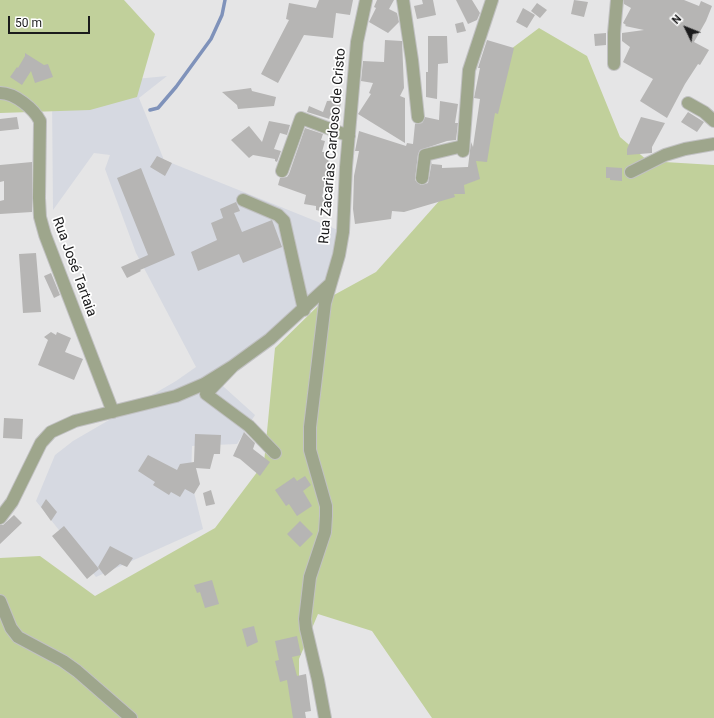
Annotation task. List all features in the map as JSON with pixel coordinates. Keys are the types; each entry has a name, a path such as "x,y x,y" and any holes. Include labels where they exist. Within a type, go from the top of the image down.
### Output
{"street":[{"name":"Rua Zacarias Cardoso de Cristo","path":"325,718 305,619 310,577 326,532 326,506 310,450 310,427 325,303 339,255 343,232 349,136 358,42 366,0"},
{"path":"403,0 412,60 418,117"},
{"path":"422,178 425,155 463,149 469,70 492,0"},
{"path":"614,64 614,27 617,0"},
{"name":"Rua José Tartaia","path":"0,93 30,106 36,112 40,121 40,217 45,235 112,412"},
{"path":"688,103 704,112 714,120"},
{"path":"282,171 301,118 349,136"},
{"path":"631,172 665,155 685,149 714,144"},
{"path":"243,200 278,215 284,220 304,310"},
{"path":"0,518 12,502 41,443 52,432 75,421 176,396 204,384 270,340 304,310 330,284"},
{"path":"233,366 206,394 248,426 275,453"},
{"path":"0,601 10,628 18,637 63,661 77,671 131,718"}],"shaded area":[{"path":"167,76 139,98 164,160 343,232 330,284 214,378 255,415 237,444 192,446 191,480 203,529 96,577 36,501 55,455 73,441 176,381 196,367 136,253 105,169 110,155 94,153 53,210 52,96 93,83"}],"green space":[{"path":"0,0 124,0 155,34 137,97 90,110 0,113"},
{"path":"539,28 587,56 620,137 648,161 714,165 714,718 432,718 372,631 318,614 299,659 299,718 0,718 0,558 40,556 95,596 215,528 264,463 275,348 323,301 376,272 472,164 511,49"}],"building":[{"path":"319,0 353,0 350,15 336,13 333,38 304,35 278,83 261,74 289,20 286,19 289,3 316,8"},
{"path":"377,0 394,0 389,9 397,13 399,22 388,33 369,22 376,8 374,7"},
{"path":"422,0 433,0 436,15 417,19 414,6 423,4"},
{"path":"456,0 472,0 480,13 477,20 468,24"},
{"path":"574,0 588,2 584,17 571,14"},
{"path":"624,0 684,0 699,6 701,1 712,6 706,21 694,42 709,50 700,65 698,64 685,84 667,118 640,101 653,79 623,62 630,47 622,41 622,33 644,30 625,26 626,25 623,23 631,8 624,4"},
{"path":"537,3 547,10 540,18 531,11"},
{"path":"523,8 535,15 527,28 516,22"},
{"path":"463,22 466,31 457,33 455,24"},
{"path":"606,33 606,45 595,46 594,34"},
{"path":"428,36 447,36 448,63 438,64 437,99 426,97"},
{"path":"385,40 402,41 404,88 400,96 405,98 405,143 358,114 371,94 369,93 373,83 361,81 363,61 384,62"},
{"path":"487,40 514,48 498,114 495,113 487,162 476,161 480,179 464,185 465,194 454,194 455,197 404,212 392,211 391,219 355,224 353,209 354,176 359,151 355,151 359,131 406,146 407,143 413,144 415,124 422,123 425,117 439,120 440,101 458,104 455,123 458,123 456,140 447,141 420,150 418,154 415,180 421,185 428,183 432,161 432,164 442,165 442,168 468,167 471,142 473,147 480,99 474,98 480,68 478,68"},
{"path":"25,53 44,65 48,64 53,77 35,83 31,71 22,85 10,77 17,67 18,68 25,56"},
{"path":"251,88 252,91 276,97 274,106 238,109 237,105 222,92"},
{"path":"342,100 336,121 307,112 309,106 323,112 327,101"},
{"path":"688,112 704,122 697,132 681,122"},
{"path":"17,117 19,129 0,131 0,119"},
{"path":"641,117 665,123 652,147 652,153 627,155 627,149"},
{"path":"269,121 290,125 287,135 280,133 274,149 281,151 277,162 275,159 253,155 249,158 231,140 249,126 262,142"},
{"path":"305,128 323,134 321,140 325,141 322,152 329,152 328,171 322,197 332,199 328,213 316,210 316,206 304,204 306,195 278,185 280,178 287,177 289,174"},
{"path":"157,156 172,163 165,176 150,167"},
{"path":"32,162 32,212 0,214 0,201 4,200 4,181 0,182 0,165"},
{"path":"606,167 622,168 622,181 610,180 610,178 606,178"},
{"path":"141,168 175,255 140,270 141,271 127,278 121,267 148,255 117,178"},
{"path":"236,202 240,211 234,213 242,232 272,220 282,247 243,263 239,254 198,271 191,252 217,240 211,223 223,218 220,209"},
{"path":"36,253 41,312 23,313 19,254"},
{"path":"51,273 60,295 54,298 44,276"},
{"path":"51,332 56,335 57,332 71,338 65,352 83,359 74,380 38,365 48,340 44,337"},
{"path":"4,418 23,419 22,439 3,438"},
{"path":"244,432 255,443 253,449 270,462 260,476 240,459 233,456"},
{"path":"195,434 221,435 220,454 214,454 210,469 196,468 200,484 194,494 185,489 180,497 171,492 169,495 153,485 155,482 138,471 148,455 177,470 180,464 194,462"},
{"path":"305,476 311,485 303,491 312,506 297,516 289,504 286,506 275,490 294,477 297,481"},
{"path":"211,490 215,504 206,506 203,493"},
{"path":"46,499 57,512 51,521 41,507"},
{"path":"14,515 22,523 0,544 0,525 3,525"},
{"path":"300,521 313,534 300,547 287,534"},
{"path":"64,526 99,569 87,579 52,536"},
{"path":"110,546 133,558 127,567 120,564 105,576 98,567"},
{"path":"212,580 219,604 205,608 200,592 197,593 194,585"},
{"path":"254,626 258,642 247,647 242,629"},
{"path":"297,636 301,655 292,657 297,676 306,674 311,711 305,712 306,718 293,718 287,680 280,682 275,661 279,660 275,641"}],"waterway":[{"path":"150,110 158,108 176,87 211,39 222,15 225,0"}]}
